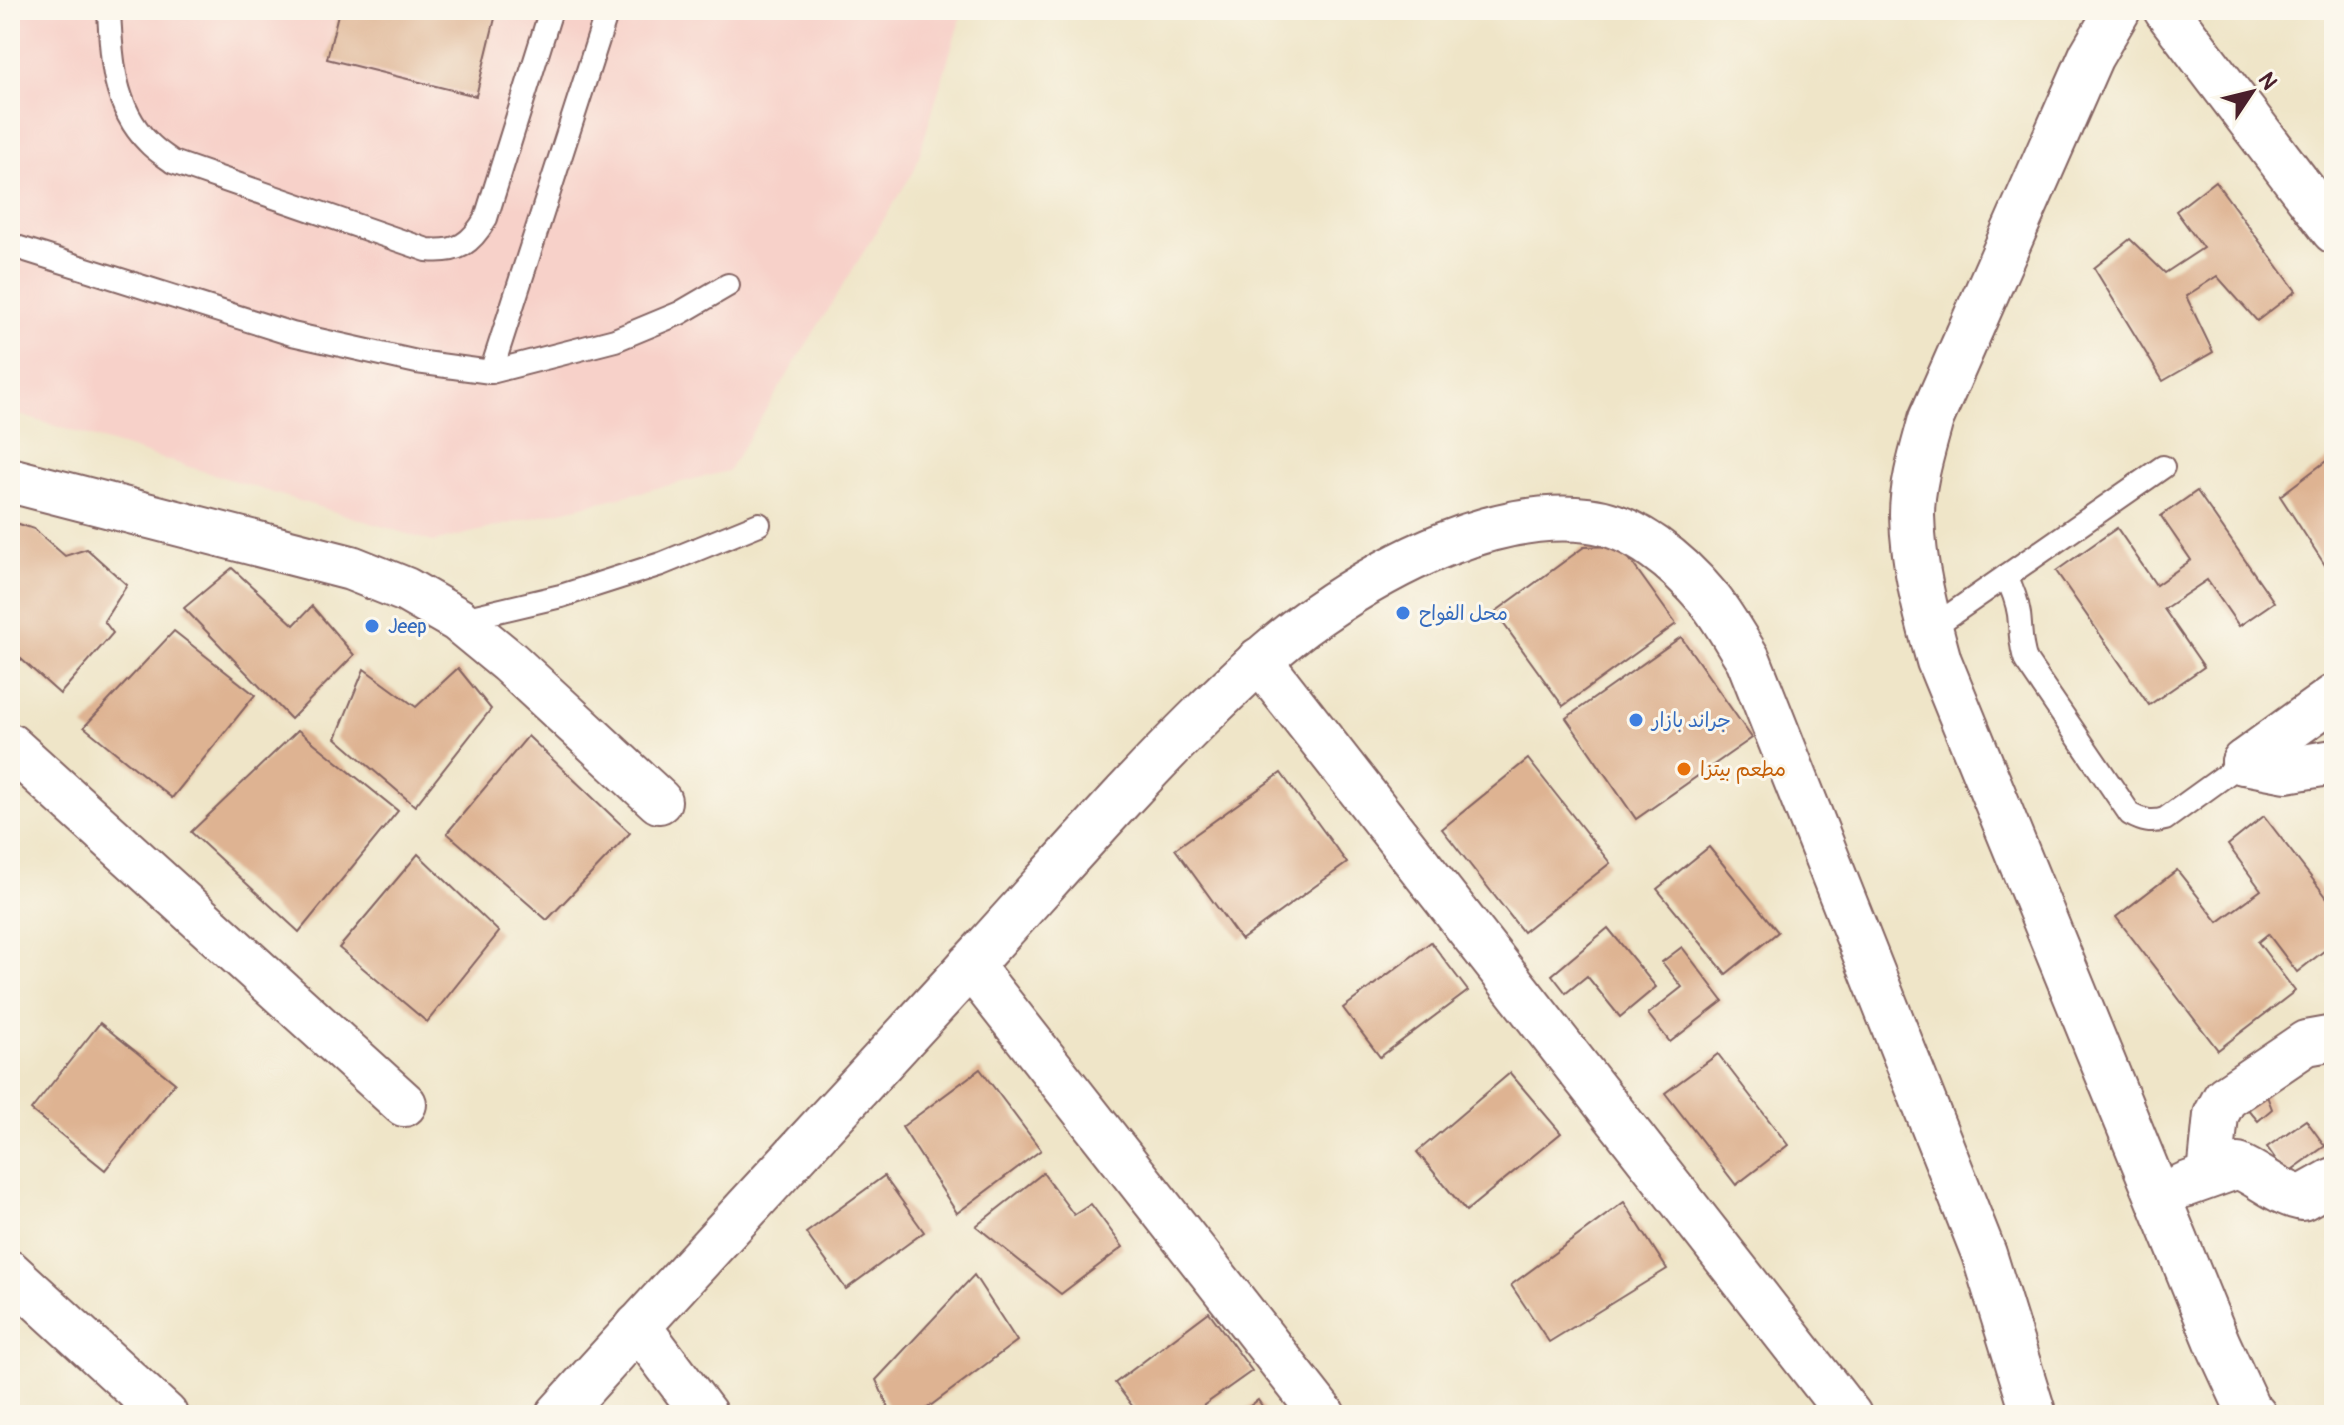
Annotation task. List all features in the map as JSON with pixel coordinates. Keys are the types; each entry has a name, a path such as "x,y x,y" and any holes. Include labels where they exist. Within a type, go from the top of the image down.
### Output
{"street":[{"path":"2118,10 2091,56 1931,419 1912,514 1920,589 1939,661 2218,1344 2248,1409 2254,1415"},
{"path":"2166,10 2334,231"},
{"path":"10,480 351,568 406,590 458,620 509,662 659,801"},
{"path":"558,1415 1160,756 1259,660 1319,613 1411,559 1454,539 1500,527 1551,519 1590,520 1615,527 1663,553 1708,598 1748,659 1984,1254 2034,1415"},
{"path":"1259,660 1849,1415"},
{"path":"2244,762 2334,697"},
{"path":"10,746 404,1104"},
{"path":"2244,762 2286,770 2334,762"},
{"path":"970,965 1323,1415"},
{"path":"2210,1175 2216,1115 2225,1098 2306,1043 2334,1038"},
{"path":"2157,1196 2238,1166 2253,1172 2287,1195 2302,1198 2334,1180"},
{"path":"10,1273 165,1415"},
{"path":"638,1326 705,1415"}],"lane":[{"path":"109,10 113,73 125,108 147,141 173,162 427,250 443,252 466,244 486,218 551,10"},
{"path":"491,372 610,10"},
{"path":"10,245 292,334 417,362 491,372 615,340 680,313 728,285"},
{"path":"1930,629 2163,467"},
{"path":"458,620 561,596 618,578 759,524"},
{"path":"2006,576 2015,595 2026,661 2130,814 2154,822 2165,819 2244,762"}],"shaded area":[{"path":"10,10 963,10 915,169 728,471 433,542 10,412"}],"building":[{"path":"339,10 497,10 476,96 327,59"},
{"path":"2215,181 2296,291 2257,321 2217,276 2186,296 2213,352 2163,381 2094,268 2130,239 2165,273 2203,248 2176,211"},
{"path":"2334,455 2334,579 2280,496"},
{"path":"2197,491 2274,602 2239,626 2207,580 2164,609 2204,667 2149,705 2056,571 2117,528 2156,585 2191,560 2161,516"},
{"path":"10,521 34,529 65,556 87,549 127,585 104,621 113,633 60,694 10,649"},
{"path":"1620,546 1676,624 1563,706 1495,612 1584,547"},
{"path":"232,568 294,625 312,606 354,655 291,719 184,608"},
{"path":"174,631 255,695 172,798 84,727"},
{"path":"1681,637 1752,738 1636,819 1566,718"},
{"path":"458,668 491,709 415,806 336,738 364,669 416,707"},
{"path":"298,730 398,811 299,932 191,832"},
{"path":"528,736 630,833 547,920 447,833"},
{"path":"1528,759 1610,863 1523,932 1442,829"},
{"path":"1281,773 1347,863 1241,940 1175,849"},
{"path":"2264,816 2334,907 2334,943 2297,972 2268,934 2258,942 2295,991 2218,1050 2116,917 2177,870 2218,922 2261,890 2228,845"},
{"path":"1709,847 1778,932 1726,974 1657,889"},
{"path":"418,854 499,932 427,1022 339,948"},
{"path":"1608,928 1656,987 1620,1017 1587,976 1566,993 1552,975"},
{"path":"1431,942 1468,991 1380,1057 1343,1008"},
{"path":"1682,947 1723,1001 1670,1042 1648,1014 1682,987 1662,962"},
{"path":"100,1023 175,1083 105,1170 31,1110"},
{"path":"1718,1054 1788,1145 1736,1185 1665,1093"},
{"path":"980,1069 1041,1150 957,1213 902,1127"},
{"path":"1510,1073 1561,1133 1466,1211 1417,1152"},
{"path":"2265,1091 2272,1109 2258,1121 2246,1107"},
{"path":"2306,1120 2325,1146 2286,1174 2267,1147"},
{"path":"1043,1173 1074,1215 1091,1204 1123,1247 1061,1294 976,1226"},
{"path":"884,1176 924,1232 846,1289 806,1233"},
{"path":"1624,1202 1667,1269 1549,1342 1511,1285"},
{"path":"974,1275 1017,1341 918,1415 892,1415 876,1380"},
{"path":"1209,1312 1252,1371 1190,1415 1139,1415 1115,1383"},
{"path":"1258,1400 1268,1415 1238,1415"}],"place":[{"name":"محل الفواح","path":"1403,613"},
{"name":"Jeep","path":"372,626"},
{"name":"جراند بازار","path":"1636,720"},
{"name":"مطعم بيتزا","path":"1684,769"}]}
